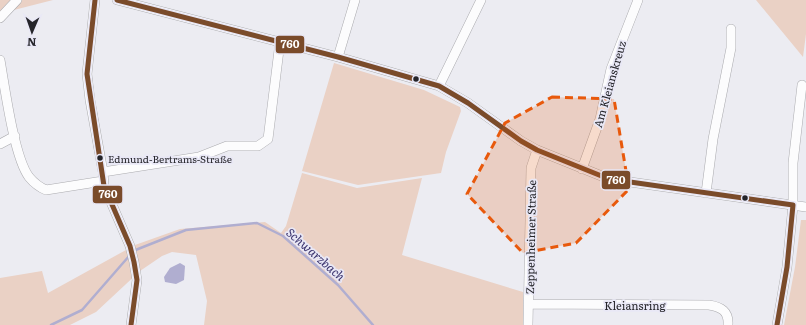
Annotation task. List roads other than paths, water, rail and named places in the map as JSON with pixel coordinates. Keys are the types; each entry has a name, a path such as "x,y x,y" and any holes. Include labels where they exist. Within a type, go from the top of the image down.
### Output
{"street":[{"path":"0,18 17,0"},
{"path":"95,0 88,74 90,100 103,177 114,213 130,246 134,262 137,280 131,325"},
{"path":"117,0 338,57 439,86 468,102 522,142 536,150 582,169 621,182 806,207"},
{"path":"338,57 356,0"},
{"path":"439,86 482,0"},
{"name":"Am Kleianskreuz","path":"582,169 600,119 611,69 638,0"},
{"path":"706,193 713,139 731,48 731,29"},
{"path":"0,60 15,136 28,176 40,188 46,190 199,158 226,146 255,147 264,143 268,139 280,42"},
{"path":"777,325 787,267 793,205 793,163 802,85"},
{"path":"0,144 15,136"},
{"name":"Zeppenheimer Straße","path":"528,325 531,168 536,150"},
{"name":"Kleiansring","path":"529,304 709,305 719,307 725,312 728,317 728,325"}],"water":[{"path":"180,263 185,266 184,280 176,284 165,282 164,277 170,268"}],"waterway":[{"name":"Schwarzbach","path":"133,251 186,230 257,223 283,236 338,285 373,325"},
{"name":"Schwarzbach","path":"51,325 82,310 130,255"}],"place":[{"name":"Edmund-Bertrams-Straße","path":"100,158"}]}
